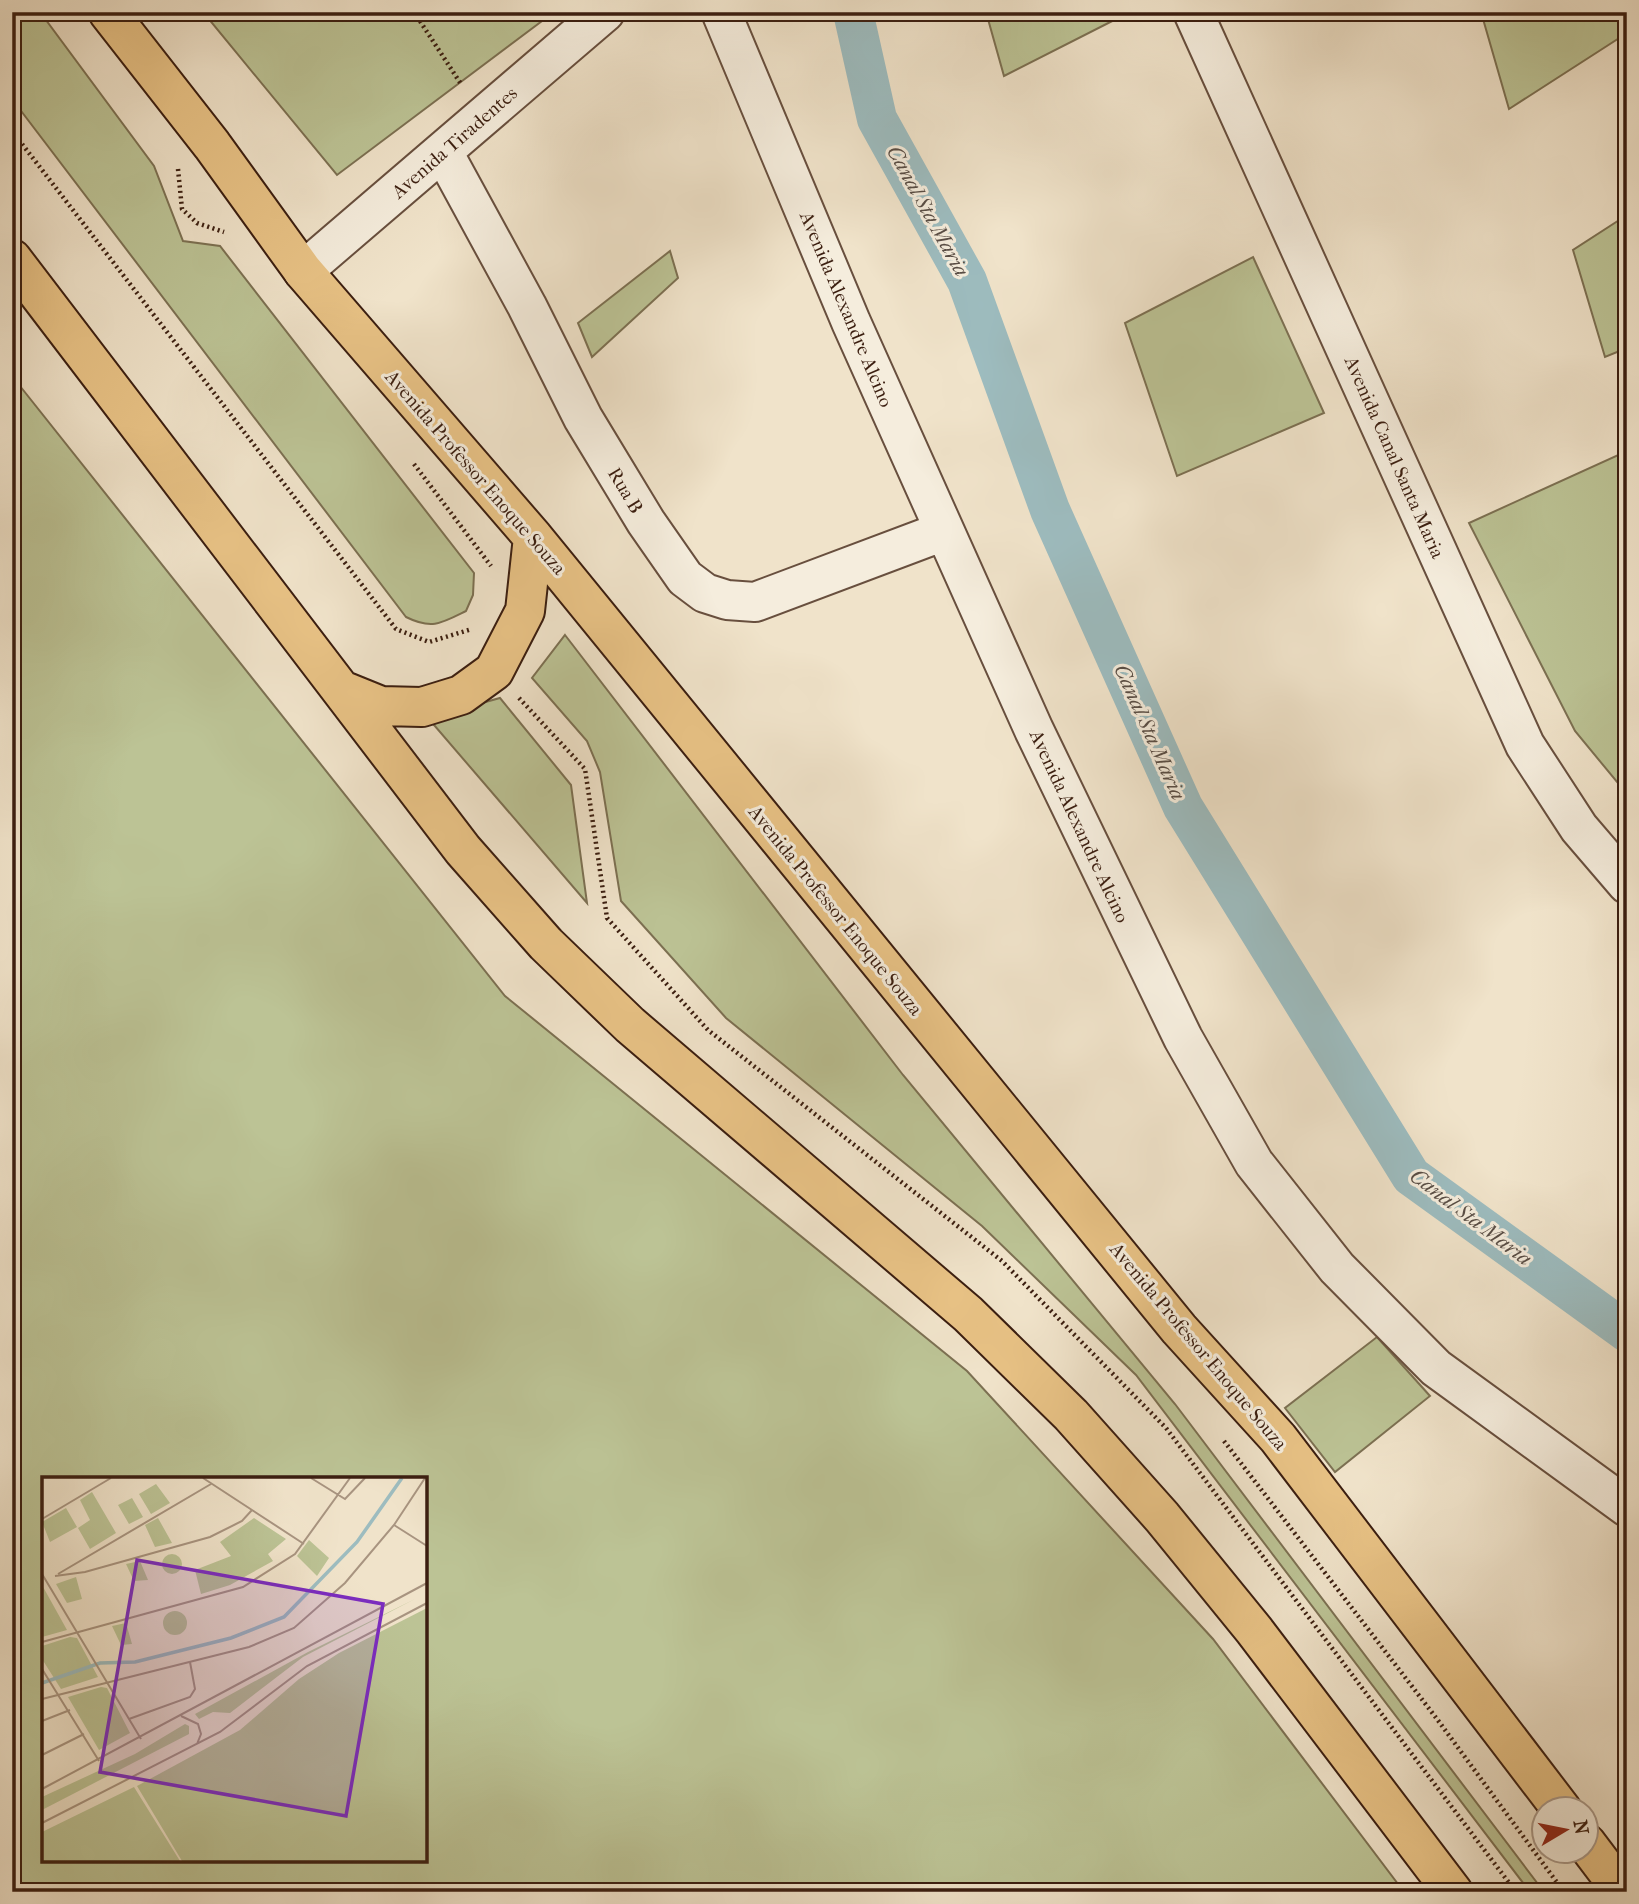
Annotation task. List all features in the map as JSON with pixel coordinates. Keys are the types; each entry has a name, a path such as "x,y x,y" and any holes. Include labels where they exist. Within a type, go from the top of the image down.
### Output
{"main road":[{"name":"Avenida Professor Enoque Souza","path":"108,12 212,145 303,271 533,537 1179,1329 1278,1438 1551,1796"},
{"path":"12,259 463,850 546,944 630,1025 968,1314 1071,1415 1162,1517 1254,1630 1453,1892"},
{"path":"344,691 381,706 422,708 461,695 494,671 524,611 533,537"},
{"path":"1600,1861 1623,1892"}],"street":[{"name":"Avenida Tiradentes","path":"303,271 605,12"},
{"name":"Avenida Alexandre Alcino","path":"721,12 851,322 944,531 1139,952 1182,1038 1254,1163 1337,1268 1436,1368 1627,1507"},
{"name":"Avenida Canal Santa Maria","path":"1193,12 1525,745 1579,828 1627,884"},
{"name":"Rua B","path":"443,152 527,306 583,418 646,522 685,579 705,593 727,600 755,602 944,531"}],"path":[{"path":"414,12 482,117"},
{"path":"12,131 396,629 429,642 481,626"},
{"path":"177,163 182,209 197,223 229,233"},
{"path":"410,460 494,569"},
{"path":"459,633 585,769 607,918 708,1030 1002,1261 1166,1428 1516,1892"}],"green space":[{"path":"12,12 40,12 154,166 183,241 220,246 474,573 473,595 466,611 430,624 406,617 12,99"},
{"path":"203,12 554,12 337,175"},
{"path":"986,12 1130,12 1004,76"},
{"path":"1481,12 1627,12 1627,33 1509,109"},
{"path":"1627,215 1627,348 1605,357 1573,250"},
{"path":"670,251 678,278 592,357 578,323"},
{"path":"1253,257 1324,413 1177,476 1125,323"},
{"path":"12,376 505,996 967,1371 1213,1639 1404,1892 12,1892"},
{"path":"1627,451 1627,794 1575,731 1469,523"},
{"path":"565,635 903,1075 1175,1404 1544,1892 1530,1892 1136,1375 982,1226 726,1018 621,901 600,772 587,741 532,678"},
{"path":"500,698 571,785 587,903 428,718"},
{"path":"1377,1337 1430,1396 1335,1472 1285,1408"}],"waterway":[{"name":"Canal Sta Maria","path":"853,12 877,119 967,281 1050,510 1183,807 1411,1176 1627,1332"}]}
